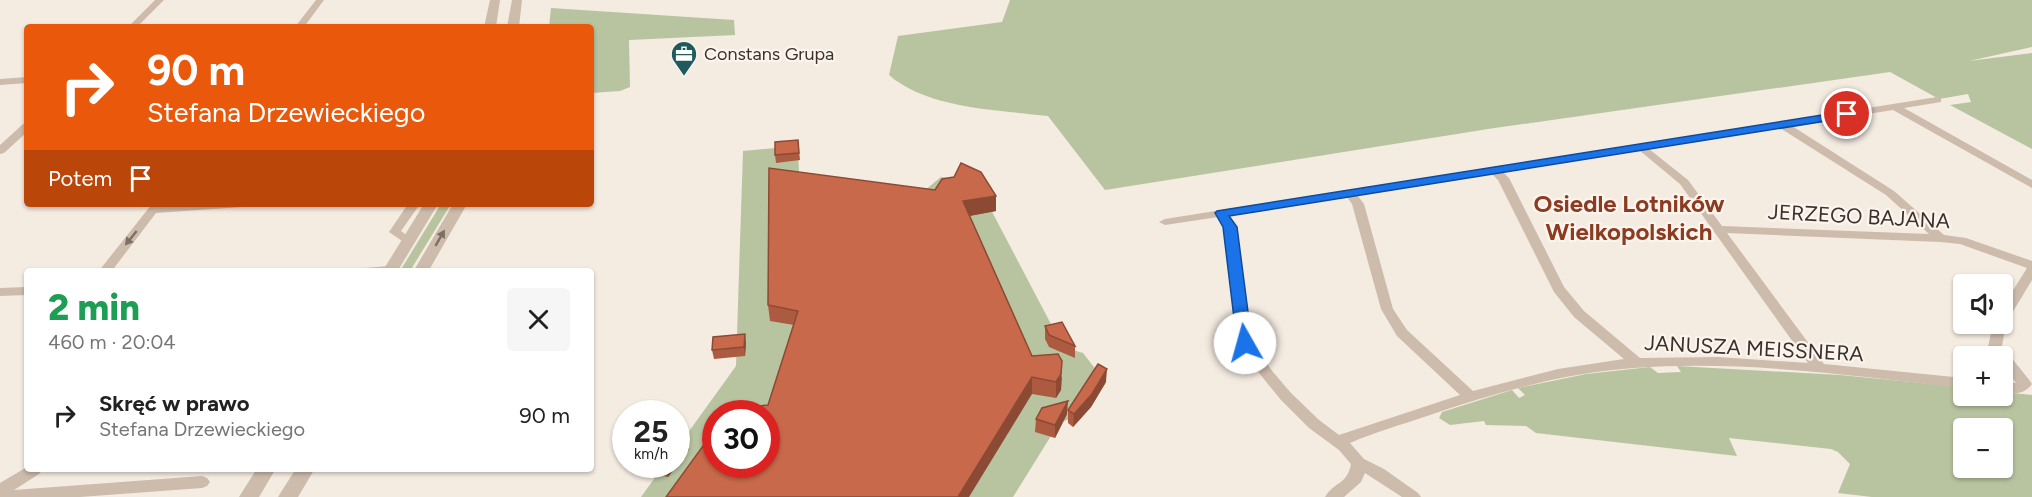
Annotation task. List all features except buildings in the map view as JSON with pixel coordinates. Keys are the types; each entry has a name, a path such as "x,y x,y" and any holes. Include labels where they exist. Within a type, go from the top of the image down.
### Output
{"street":[{"path":"135,24 160,0"},
{"path":"301,24 320,0"},
{"path":"491,24 495,0"},
{"path":"513,24 517,0"},
{"path":"0,82 24,80"},
{"path":"1165,222 1937,100"},
{"path":"1895,107 2032,185"},
{"path":"1783,125 1890,194 1940,238"},
{"path":"0,151 24,129"},
{"path":"1641,147 1684,182 1820,369"},
{"path":"1494,170 1503,178 1558,289 1579,314 1637,363"},
{"path":"1350,193 1358,204 1387,309 1402,333 1470,397"},
{"path":"107,268 156,207"},
{"path":"408,241 395,232 412,207"},
{"path":"392,268 429,207"},
{"path":"422,268 458,207"},
{"path":"1221,213 1230,227 1245,343 1252,356 1306,415 1337,442 1350,450 1359,463 1379,473 1413,497"},
{"name":"JERZEGO BAJANA","path":"1717,229 1940,238 1962,241 2032,265"},
{"path":"2013,302 2032,270"},
{"path":"0,292 24,291"},
{"name":"JANUSZA MEISSNERA","path":"1337,442 1470,397 1559,372 1637,363 1702,362 1820,369 1953,382"},
{"path":"2013,369 2025,384 2017,389 2013,388"},
{"path":"1333,497 1356,478 1359,463"},
{"path":"0,491 31,472"},
{"path":"249,497 265,472"},
{"path":"288,497 303,472"},
{"path":"0,497 202,482"}],"green space":[{"path":"1010,0 2032,0 2032,47 1969,61 2032,53 2032,149 1950,105 1971,102 1968,94 1939,99 1890,72 1488,129 1105,190 1048,116 965,106 944,101 923,95 889,75 898,36 1002,22"},
{"path":"551,8 734,20 735,35 629,40 630,87 620,91 594,93 594,24 549,24"},
{"path":"798,146 799,173 924,191 941,177 964,180 979,187 1063,347 1083,353 1097,371 1098,394 1093,404 1080,415 1059,423 1013,497 641,497 655,478 690,478 690,430 702,413 702,478 780,478 780,400 712,400 736,366 743,151"},
{"path":"439,207 449,207 412,268 402,268"},
{"path":"1677,366 1840,375 1953,386 1953,406 2013,406 2013,393 2032,395 2032,497 1872,497 1838,493 1850,464 1838,452 1831,449 1729,438 1737,456 1536,433 1526,426 1486,425 1484,421 1450,425 1439,418 1442,412 1512,390 1519,398 1525,395 1518,388 1586,374 1650,367 1658,373 1681,372"}],"place":[{"name":"Constans Grupa","path":"684,77"}],"district":[{"name":"Osiedle Lotników Wielkopolskich","path":"1629,217"}],"route":[{"path":"1245,343 1230,227 1221,213 1847,114"}]}
